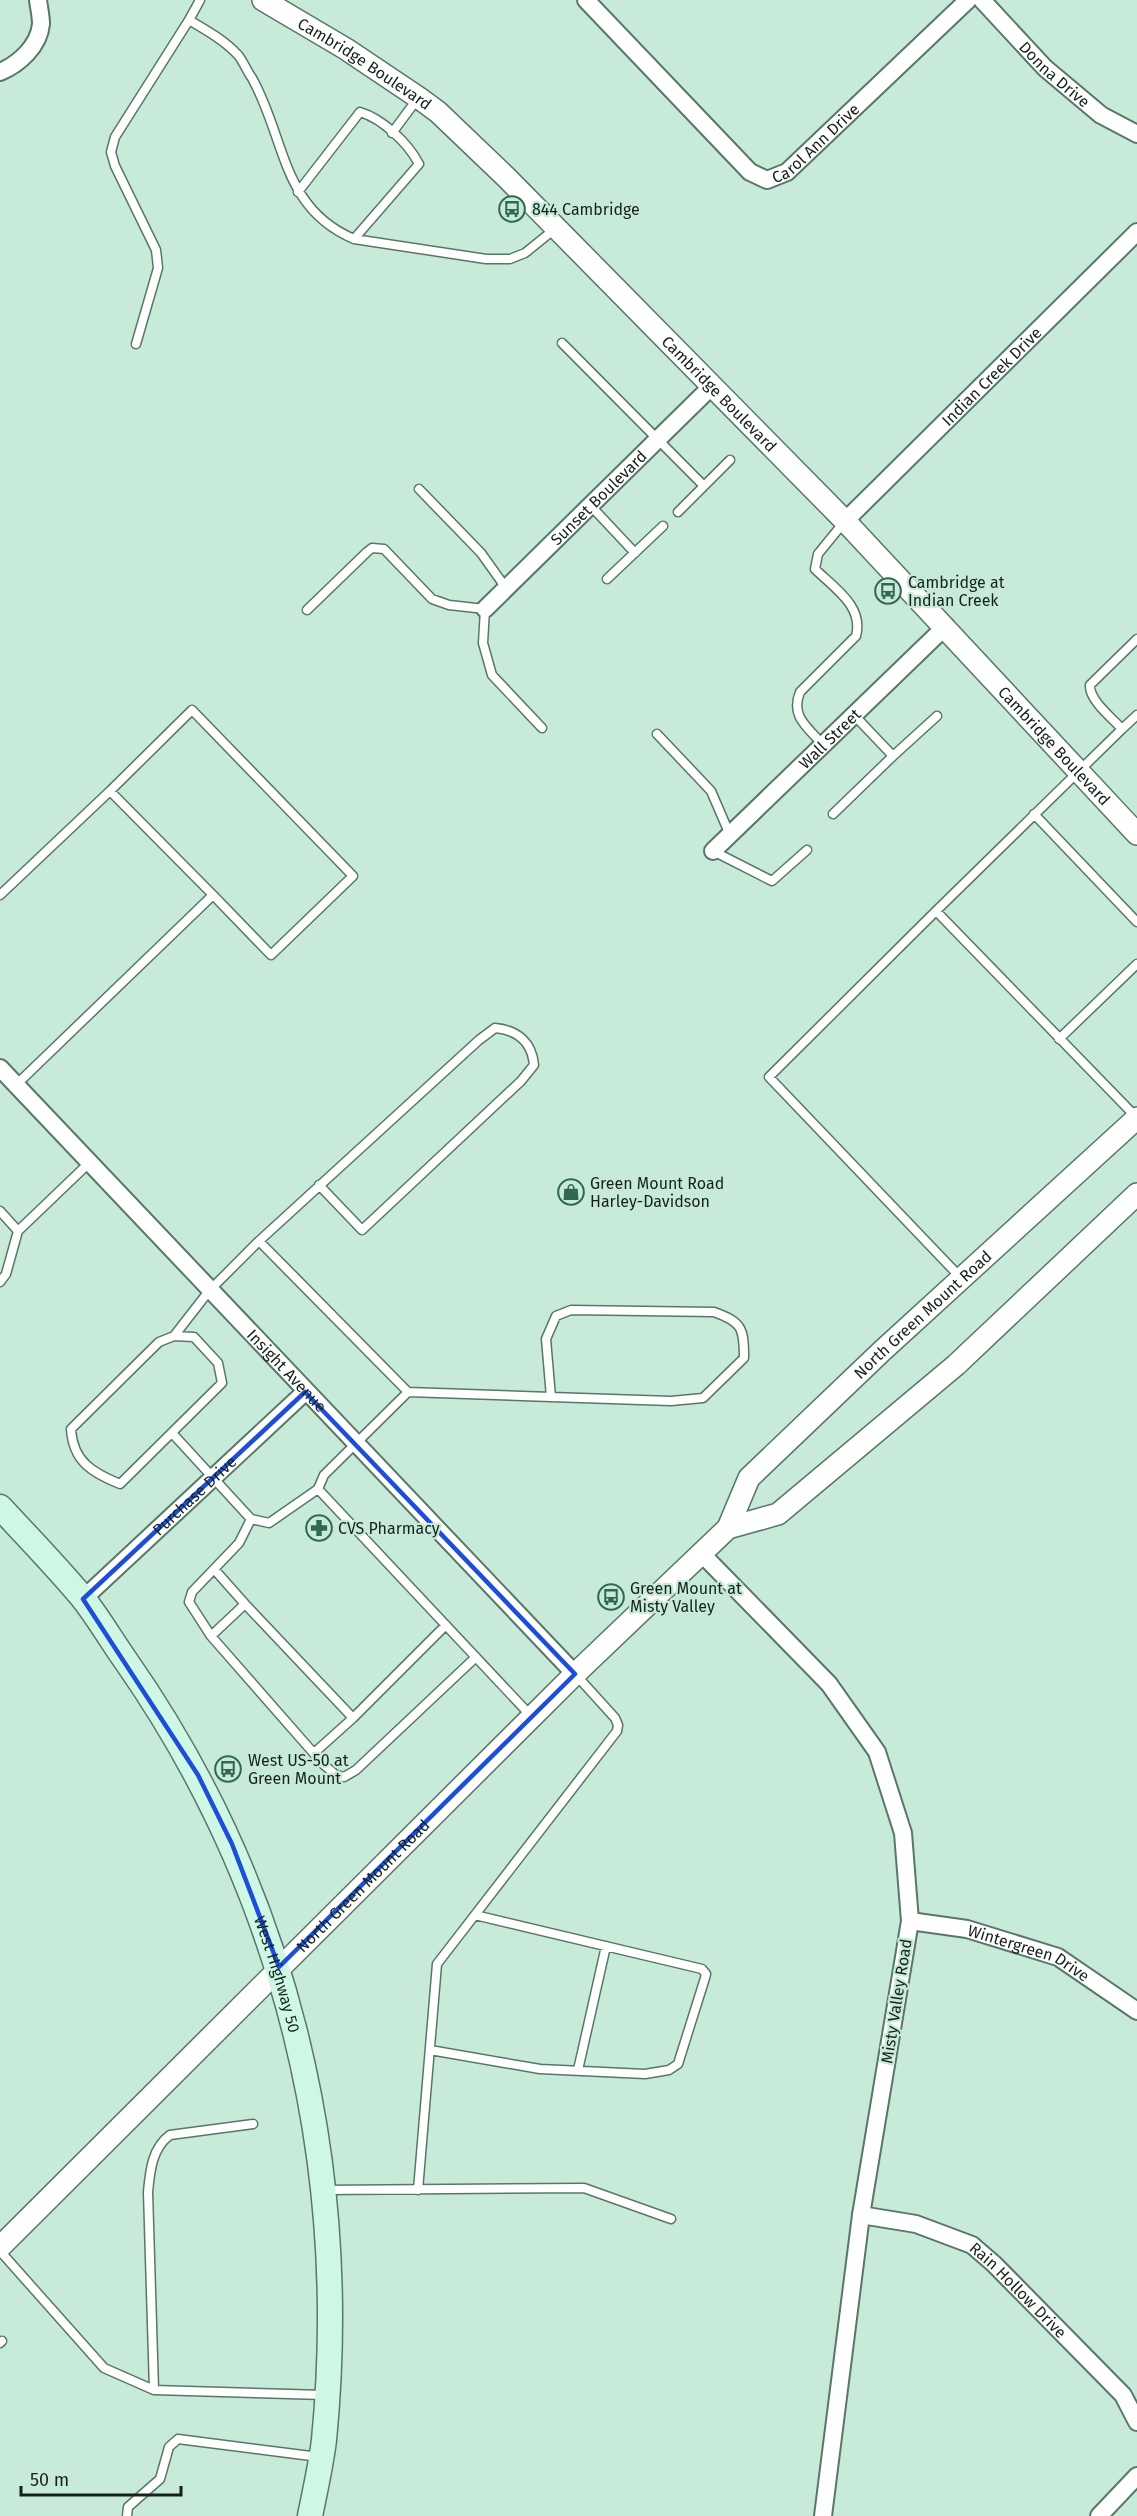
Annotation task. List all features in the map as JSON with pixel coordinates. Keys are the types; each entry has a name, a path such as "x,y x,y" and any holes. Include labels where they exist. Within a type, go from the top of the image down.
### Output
{"main road":[{"name":"West Highway 50","path":"0,1508 83,1599 150,1694 198,1775 232,1844 279,1967 320,2153 329,2249 331,2346 321,2458 310,2516"}],"street":[{"path":"0,72 25,57 35,42 41,25 38,0"},
{"name":"Cambridge Boulevard","path":"263,0 346,49 438,112 556,227 845,520 1137,834"},
{"name":"Carol Ann Drive","path":"586,0 750,172 767,180 787,172 968,0"},
{"name":"Donna Drive","path":"982,0 1046,68 1101,115 1137,134"},
{"name":"Indian Creek Drive","path":"845,520 1137,232"},
{"name":"Sunset Boulevard","path":"485,609 712,386"},
{"name":"Wall Street","path":"713,851 946,626"},
{"name":"Insight Avenue","path":"0,1068 209,1291 575,1674"},
{"name":"North Green Mount Road","path":"0,2247 575,1674 728,1528 750,1478 962,1278 1137,1118"},
{"name":"North Green Mount Road","path":"728,1528 778,1514 797,1499 956,1365 1137,1194"},
{"name":"Purchase Drive","path":"83,1599 305,1392"},
{"name":"Misty Valley Road","path":"702,1554 830,1684 877,1752 903,1833 910,1921 861,2215 823,2516"},
{"name":"Wintergreen Drive","path":"910,1921 967,1929 1058,1958 1137,2011"},
{"name":"Rain Hollow Drive","path":"861,2215 916,2224 972,2245 994,2264 1123,2395 1137,2422"},
{"path":"1099,2516 1137,2476"}],"lane":[{"path":"136,344 158,268 156,250 115,166 111,152 115,137 200,0"},
{"path":"189,20 223,41 238,56 260,92 298,192 311,210 338,232 354,239 486,259 510,259 525,253 556,227"},
{"path":"392,133 419,98"},
{"path":"298,192 360,112 371,116 392,133 413,153 419,164 354,239"},
{"path":"562,343 704,486"},
{"path":"678,512 730,460"},
{"path":"419,489 481,553 506,588"},
{"path":"590,506 635,553"},
{"path":"823,745 798,716 795,703 800,692 856,636 859,623 854,609 815,569 818,554 845,520"},
{"path":"607,579 663,526"},
{"path":"307,610 367,552 379,547 384,549 432,599 449,605 485,609 483,642 492,675 542,728"},
{"path":"1122,729 1094,698 1090,685 1137,639"},
{"path":"0,895 192,710 353,876 271,955 110,791"},
{"path":"854,715 893,756"},
{"path":"962,1278 769,1077 1137,715"},
{"path":"833,814 937,716"},
{"path":"657,734 711,791 730,835"},
{"path":"1034,814 1137,922"},
{"path":"713,851 772,881 807,850"},
{"path":"16,1085 213,895"},
{"path":"936,911 1137,1118"},
{"path":"1059,1038 1137,964"},
{"path":"174,1336 209,1291 259,1241 319,1185 479,1040 495,1028 507,1029 520,1035 533,1053 534,1065 521,1082 362,1230 319,1185"},
{"path":"0,1282 6,1274 18,1231 89,1163"},
{"path":"0,1211 18,1231"},
{"path":"259,1241 408,1392 551,1397 671,1401 703,1398 744,1358 743,1333 734,1319 714,1312 571,1310 556,1316 550,1325 546,1339 551,1397"},
{"path":"174,1336 194,1337 218,1363 222,1383 120,1484 93,1472 81,1459 72,1440 71,1429 159,1342 174,1336"},
{"path":"172,1433 251,1519 269,1523 318,1489 324,1475 408,1392"},
{"path":"318,1489 532,1717"},
{"path":"251,1519 239,1543 192,1592 189,1602 211,1636 324,1765 336,1775 344,1777 356,1770 476,1657"},
{"path":"214,1569 353,1718"},
{"path":"211,1636 245,1604"},
{"path":"314,1753 353,1718 446,1625"},
{"path":"418,2190 437,1964 617,1731 618,1725 615,1718 575,1674"},
{"path":"430,2050 540,2069 645,2074 674,2068 678,2064 706,1974 702,1969 475,1915"},
{"path":"578,2070 606,1946"},
{"path":"154,2390 148,2192 150,2169 160,2142 170,2135 253,2124"},
{"path":"324,2190 584,2188 670,2219"},
{"path":"0,2252 104,2368 154,2390 327,2395"},
{"path":"127,2516 128,2507 160,2479 169,2447 178,2439 321,2458"}],"highlighted area":[{"path":"305,1392 575,1674 279,1967 232,1844 198,1775 83,1599"}],"place":[{"name":"844 Cambridge","path":"512,209"},
{"name":"Cambridge at Indian Creek","path":"888,591"},
{"name":"Green Mount Road Harley-Davidson","path":"571,1192"},
{"name":"CVS Pharmacy","path":"319,1528"},
{"name":"Green Mount at Misty Valley","path":"611,1597"},
{"name":"West US-50 at Green Mount","path":"228,1769"}]}
